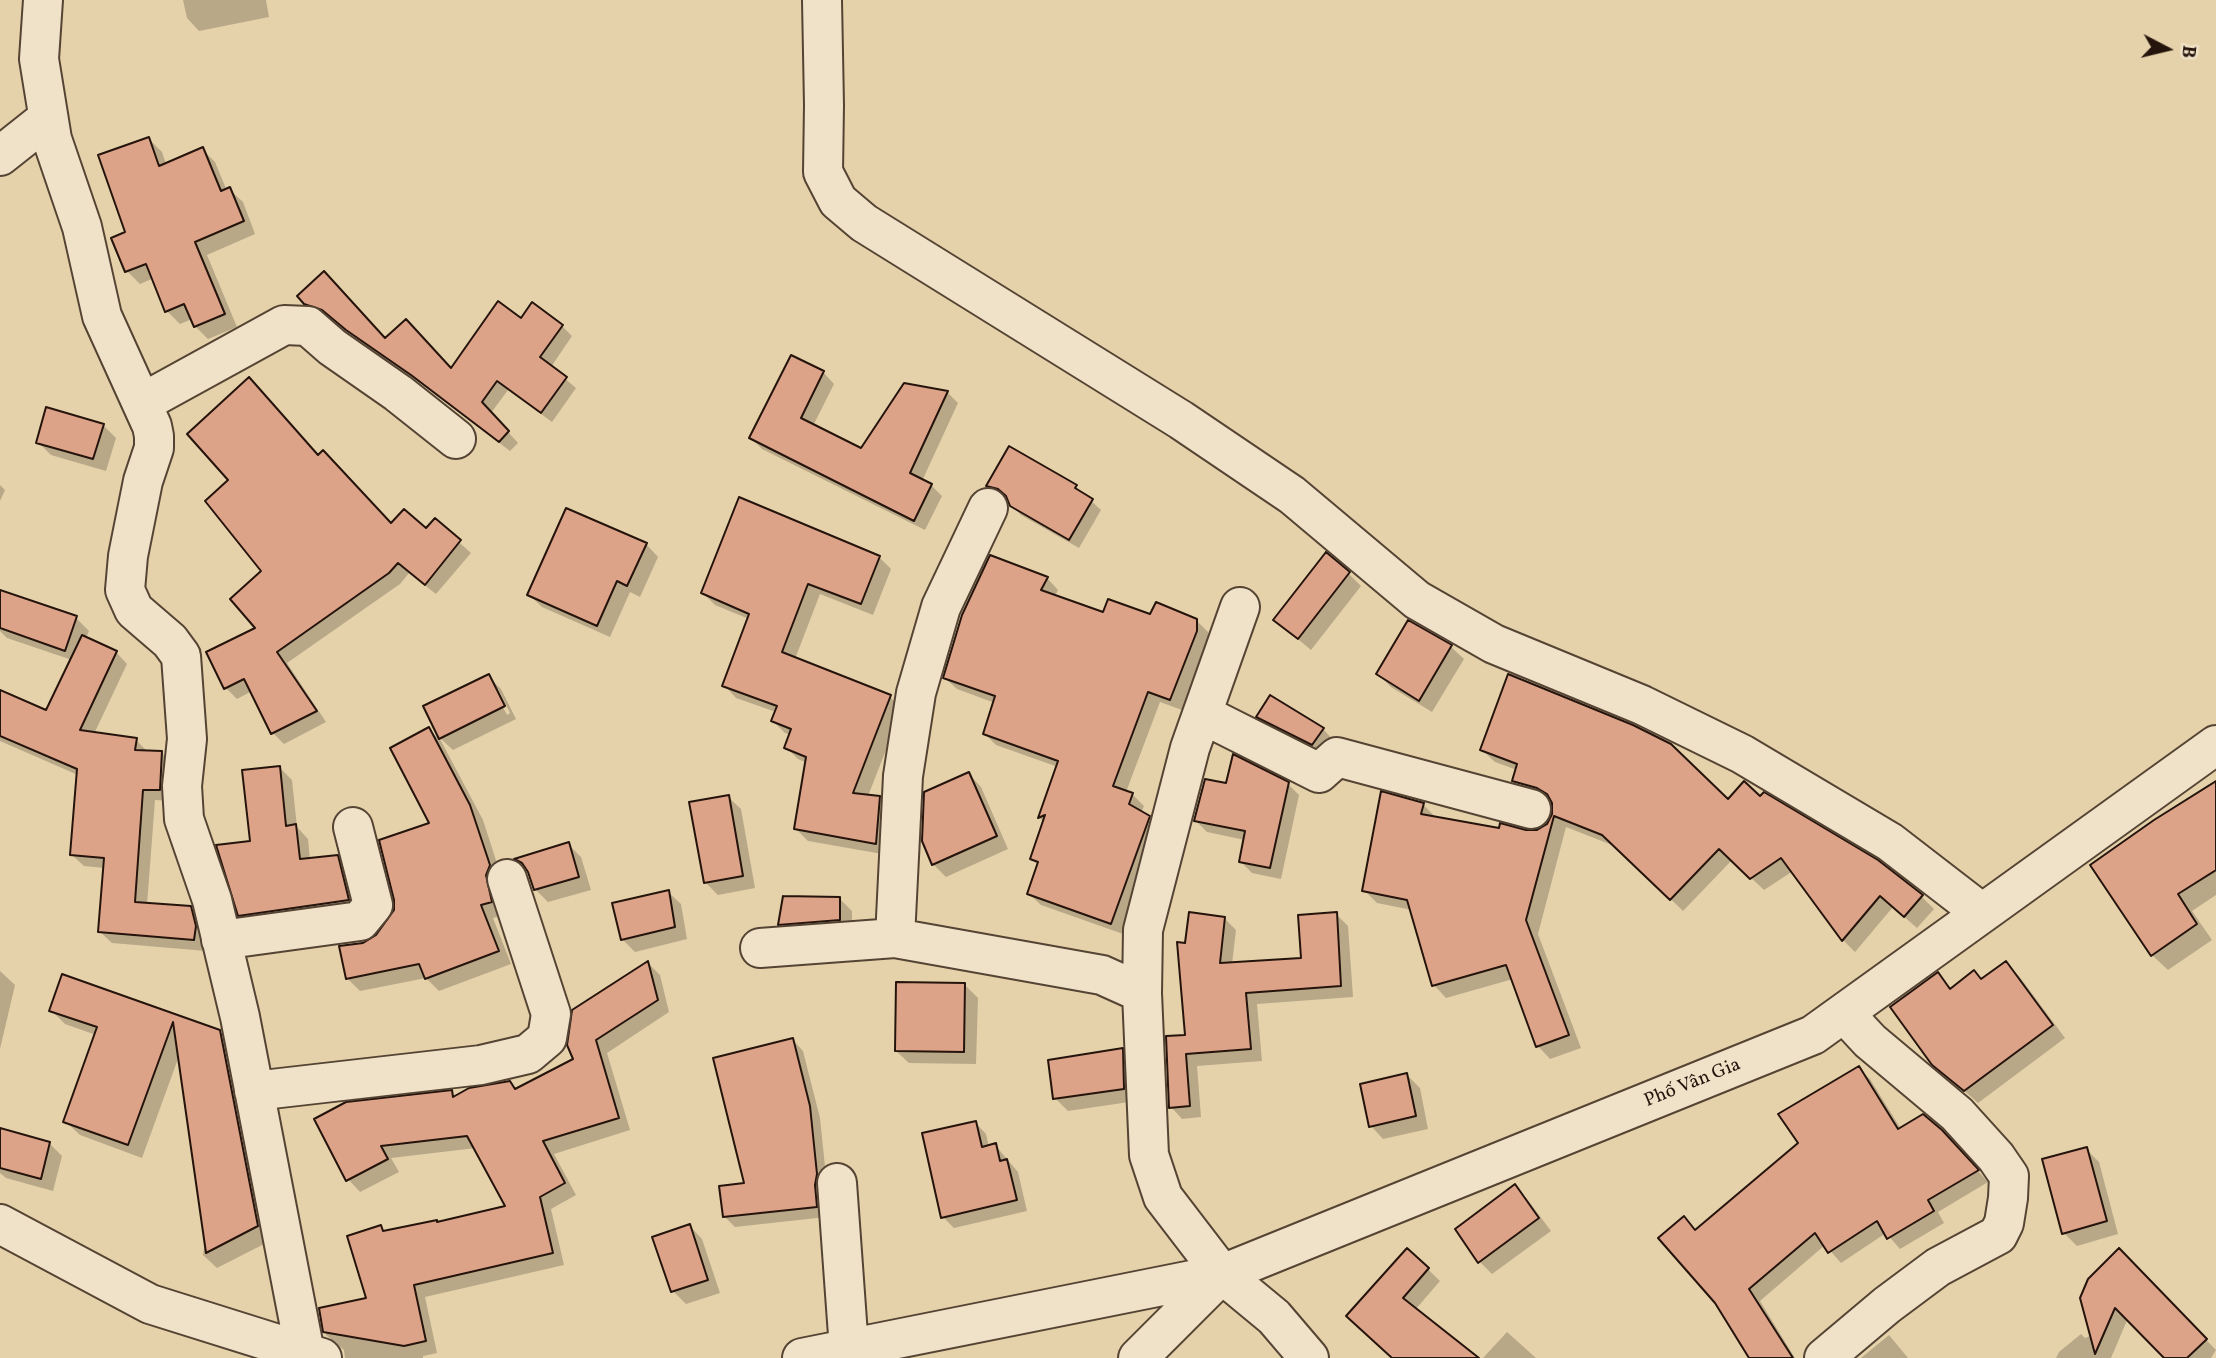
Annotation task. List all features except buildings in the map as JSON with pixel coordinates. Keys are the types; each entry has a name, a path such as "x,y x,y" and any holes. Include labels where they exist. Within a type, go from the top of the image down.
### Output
{"street":[{"path":"0,1224 150,1304 313,1355 212,900 184,819 182,786 187,739 181,656 170,641 134,610 125,590 128,556 143,481 154,448 152,426 102,316 82,228 52,139 39,60 43,0"},
{"path":"822,0 822,172 838,201 864,223 1181,420 1292,495 1417,600 1493,644 1642,705 1742,754 1890,842 1982,913"},
{"path":"0,156 48,118"},
{"path":"142,403 284,324 308,326 332,347 398,393 456,439"},
{"path":"895,937 903,776 916,693 941,607 988,508"},
{"path":"1240,607 1190,748 1143,930 1142,993 1149,1155 1163,1197 1222,1274 1274,1317 1309,1358"},
{"path":"1202,714 1319,773 1336,757 1531,809"},
{"name":"Phố Vân Gia","path":"1138,1358 1222,1274 1813,1035 2216,745"},
{"path":"221,940 360,921 373,905 353,827"},
{"path":"254,1091 481,1065 528,1055 547,1038 551,1014 507,879"},
{"path":"760,948 895,937 1102,975 1142,993"},
{"path":"1824,1358 1887,1305 1938,1267 1998,1235 2004,1223 2008,1198 2009,1176 1996,1157 1957,1114 1870,1041 1844,1013"},
{"path":"838,1183 849,1349"},
{"path":"803,1358 1222,1274"}]}
